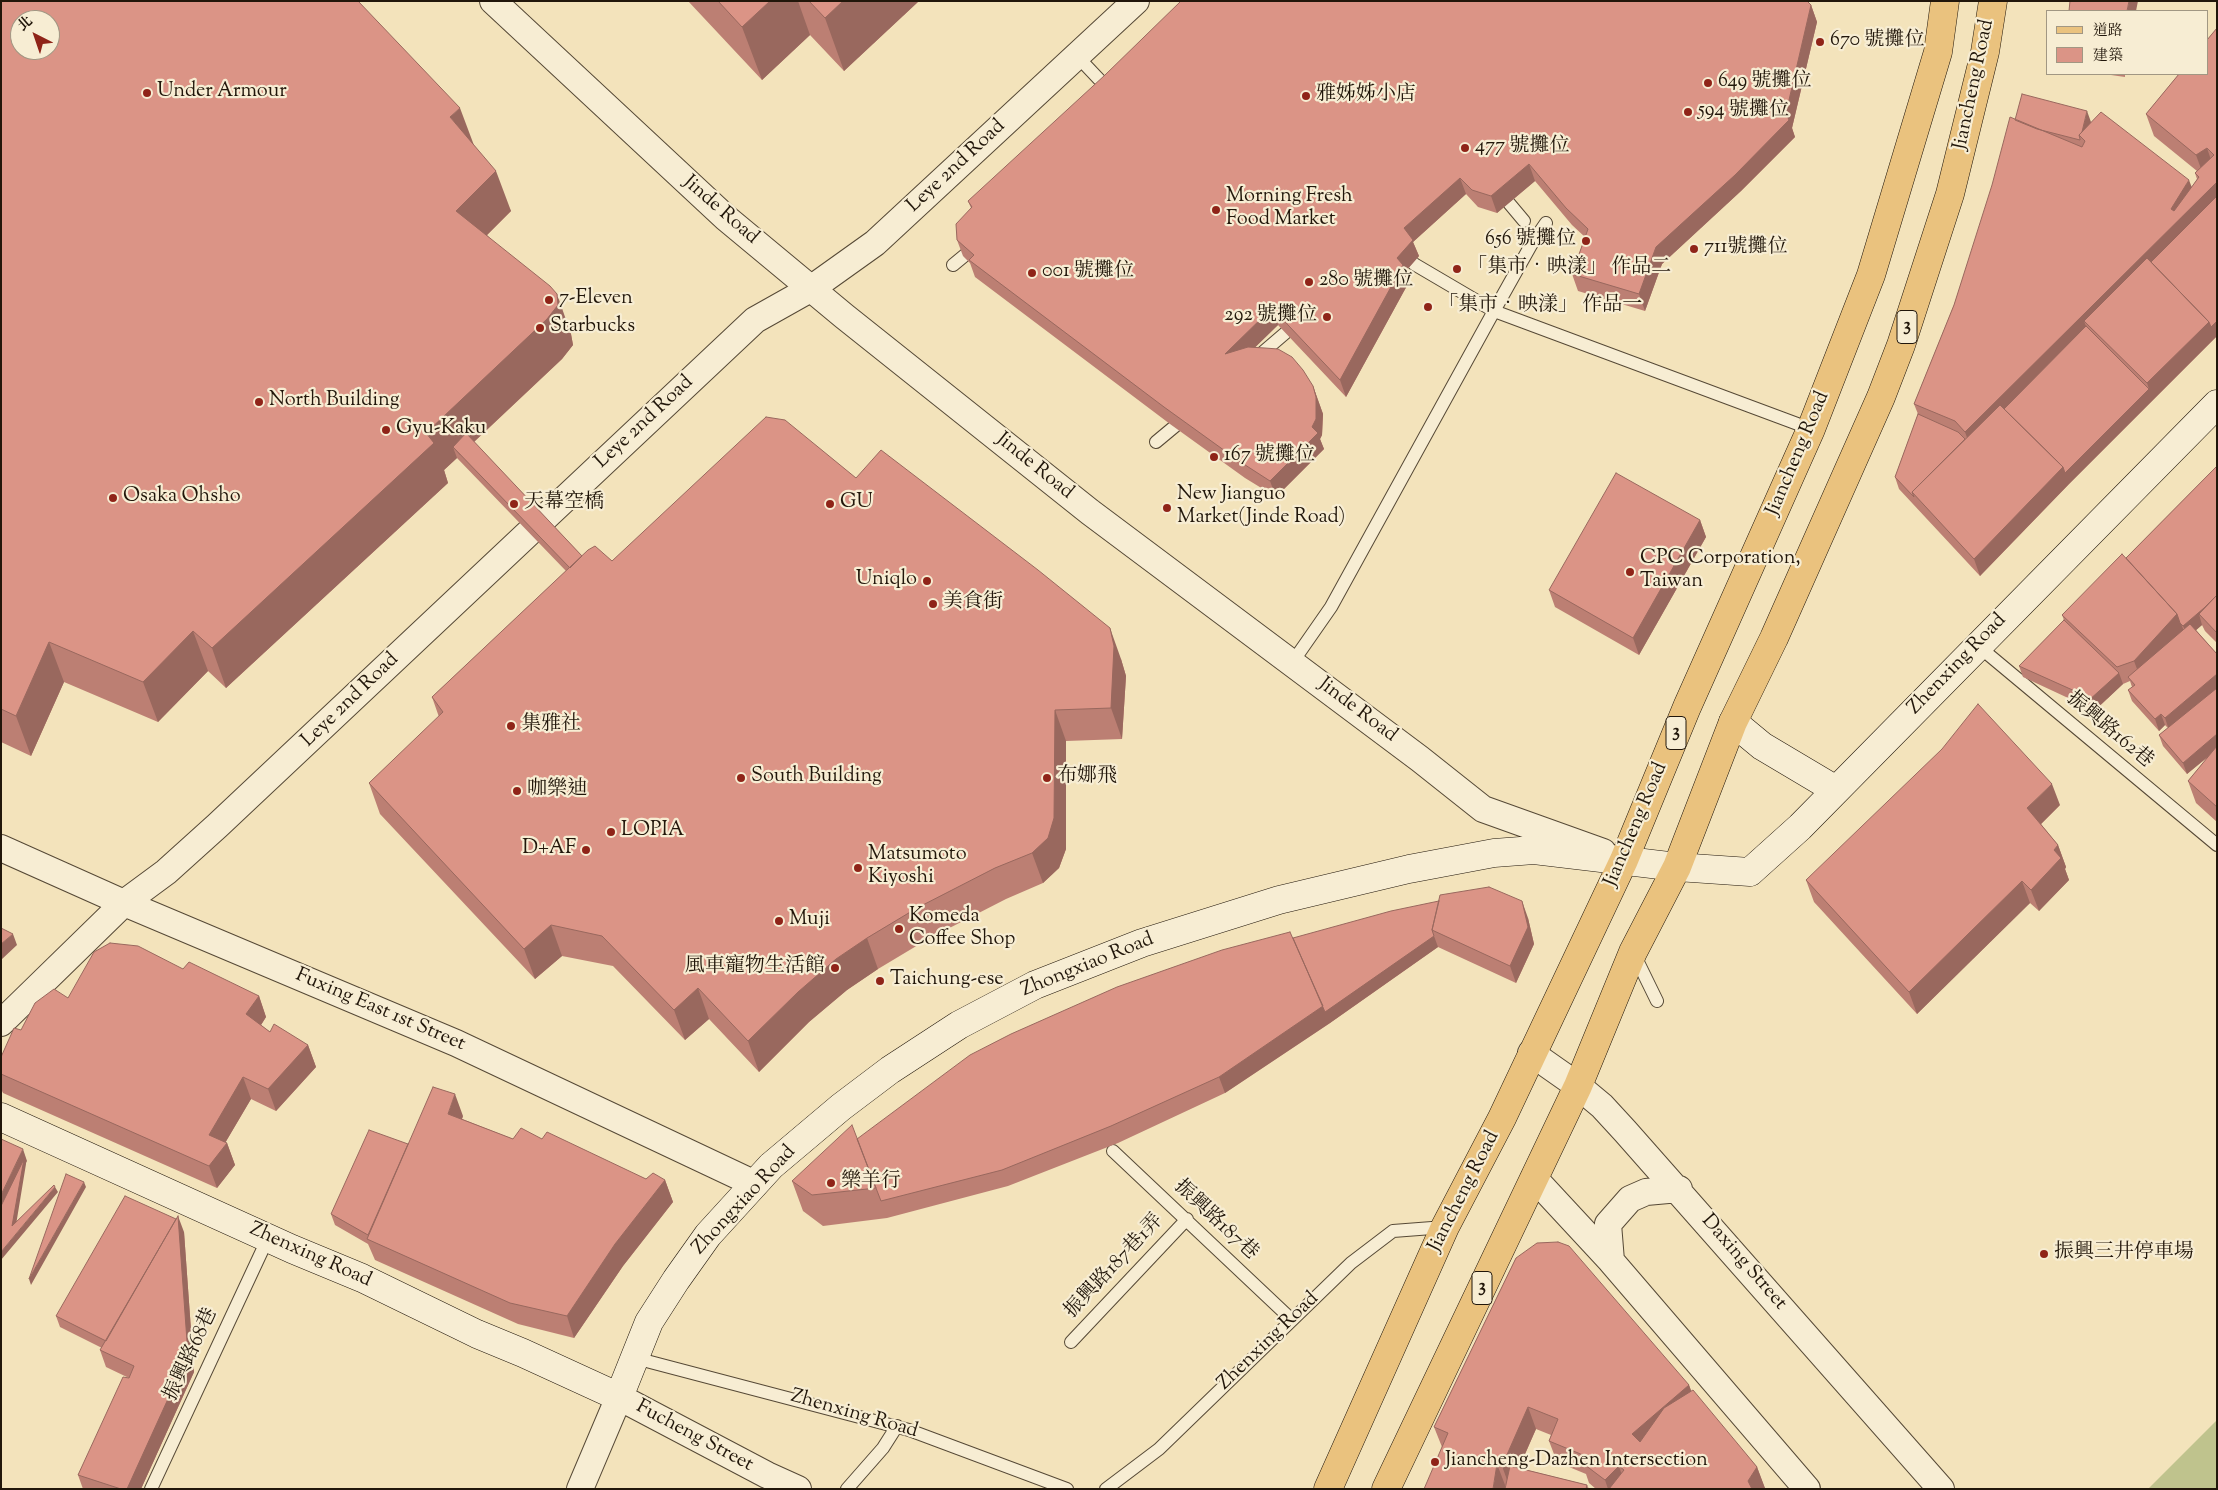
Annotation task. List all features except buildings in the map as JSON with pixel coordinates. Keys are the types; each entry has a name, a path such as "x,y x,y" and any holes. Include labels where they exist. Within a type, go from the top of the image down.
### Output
{"main road":[{"name":"Jiancheng Road","path":"1328,1489 1445,1227 1502,1118 1531,1053 1624,860 1687,707 1811,429 1870,275 1938,52 1945,1"},
{"name":"Jiancheng Road","path":"1386,1489 1578,1086 1633,952 1677,866 1733,722 1774,638 1856,454 1901,345 1950,194 1985,52 1993,1"},
{"name":"Zhenxing Road","path":"1677,866 1750,872 1836,790 1977,645 2217,404"},
{"path":"1733,722 1762,746 1836,790"},
{"name":"Zhongxiao Road","path":"619,1397 649,1322 676,1280 708,1235 771,1166 841,1107 890,1070 959,1025 1035,986 1142,943 1279,900 1409,869 1494,853 1534,850 1677,866"},
{"name":"Zhenxing Road","path":"1,1117 268,1238 362,1278 477,1334 523,1352 619,1397"}],"street":[{"name":"Jinde Road","path":"492,1 726,218 1090,512 1420,759 1483,809 1624,860"},
{"name":"Leye 2nd Road","path":"1,1022 124,903 166,872 217,826 755,320 812,288 875,243 1136,1"},
{"name":"Fuxing East 1st Street","path":"1,848 124,903 456,1043 755,1184"},
{"name":"Daxing Street","path":"1531,1053 1578,1086 1602,1106 1679,1190 1941,1489"},
{"path":"1534,1178 1569,1213 1806,1488"},
{"path":"1611,1262 1608,1224 1630,1199 1646,1192 1679,1190"},
{"name":"Zhongxiao Road","path":"580,1489 619,1397"},
{"name":"Fucheng Street","path":"619,1397 798,1489"}],"lane":[{"path":"1078,56 1121,104"},
{"path":"1492,184 1524,221"},
{"path":"1292,663 1331,608 1494,310 1531,244 1546,223"},
{"path":"953,265 982,240"},
{"path":"1394,240 1414,264 1494,310 1811,429"},
{"path":"1246,366 1306,316"},
{"path":"1156,442 1193,411"},
{"name":"振興路162巷","path":"1977,645 2217,845"},
{"path":"1633,952 1657,1001"},
{"name":"振興路187巷","path":"1113,1151 1291,1319"},
{"name":"振興路187巷1弄","path":"1071,1342 1187,1219"},
{"name":"Zhenxing Road","path":"1106,1489 1159,1450 1291,1319 1351,1263 1392,1231 1445,1227"},
{"name":"振興路68巷","path":"151,1489 268,1238"},
{"name":"Zhenxing Road","path":"635,1358 897,1426 1067,1489"},
{"path":"846,1489 883,1448 897,1426"}],"green space":[{"path":"2217,1420 2217,1489 2148,1489"}],"place":[{"name":"670 號攤位","path":"1820,42"},
{"name":"649 號攤位","path":"1708,83"},
{"name":"Under Armour","path":"147,93"},
{"name":"雅姊姊小店","path":"1306,96"},
{"name":"594 號攤位","path":"1688,112"},
{"name":"477 號攤位","path":"1465,148"},
{"name":"Morning Fresh Food Market","path":"1216,210"},
{"name":"656 號攤位","path":"1586,241"},
{"name":"711號攤位","path":"1694,249"},
{"name":"「集市‧映漾」 作品二","path":"1457,269"},
{"name":"001 號攤位","path":"1032,273"},
{"name":"280 號攤位","path":"1309,282"},
{"name":"7-Eleven","path":"549,300"},
{"name":"「集市‧映漾」 作品一","path":"1428,307"},
{"name":"292 號攤位","path":"1327,317"},
{"name":"Starbucks","path":"540,328"},
{"name":"North Building","path":"259,402"},
{"name":"Gyu-Kaku","path":"386,430"},
{"name":"167 號攤位","path":"1214,457"},
{"name":"Osaka Ohsho","path":"113,498"},
{"name":"天幕空橋","path":"514,504"},
{"name":"GU","path":"830,504"},
{"name":"New Jianguo Market(Jinde Road)","path":"1167,508"},
{"name":"CPC Corporation, Taiwan","path":"1630,572"},
{"name":"Uniqlo","path":"927,581"},
{"name":"美食街","path":"933,604"},
{"name":"集雅社","path":"511,726"},
{"name":"South Building","path":"741,778"},
{"name":"布娜飛","path":"1047,778"},
{"name":"咖樂迪","path":"517,791"},
{"name":"LOPIA","path":"611,832"},
{"name":"D+AF","path":"586,850"},
{"name":"Matsumoto Kiyoshi","path":"858,868"},
{"name":"Muji","path":"779,921"},
{"name":"Komeda Coffee Shop","path":"899,929"},
{"name":"風車寵物生活館","path":"835,968"},
{"name":"Taichung-ese","path":"880,981"},
{"name":"樂羊行","path":"831,1183"},
{"name":"振興三井停車場","path":"2044,1254"},
{"name":"Jiancheng-Dazhen Intersection","path":"1435,1462"}]}
